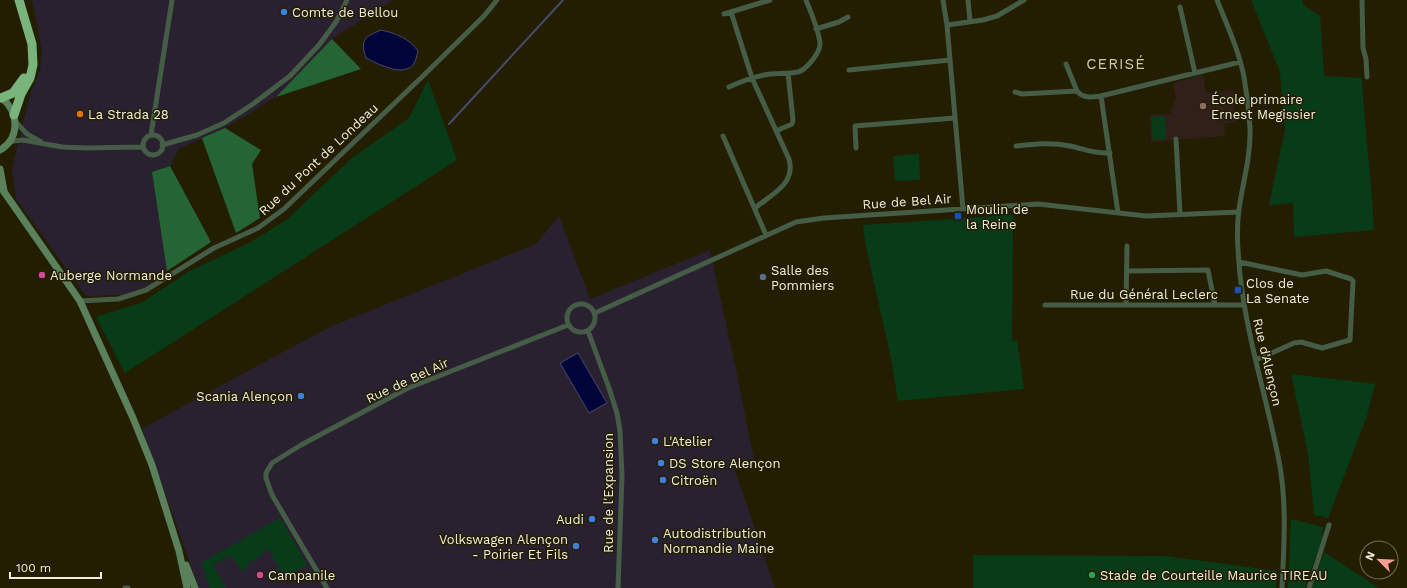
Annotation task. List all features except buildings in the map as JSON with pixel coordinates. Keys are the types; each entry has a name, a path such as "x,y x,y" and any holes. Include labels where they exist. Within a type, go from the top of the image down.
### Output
{"highway":[{"path":"14,118 21,94 30,78 33,65 32,44 19,0"},
{"path":"0,98 13,93 33,65"}],"main road":[{"path":"0,98 7,102 14,118 14,132 3,147 0,157"},
{"path":"0,169 2,188 80,300 133,418 152,465 179,551 187,588"},
{"path":"179,551 195,588"}],"street":[{"path":"151,135 158,137 162,142 161,150 154,155 148,154 143,147 144,140 151,135 172,0"},
{"path":"162,145 197,135 224,123 253,104 290,76 319,45 336,22 348,0"},
{"name":"Rue du Pont de Londeau","path":"80,300 118,299 146,290 214,248 258,228 284,209 426,74 484,16 497,0"},
{"path":"724,14 770,0"},
{"path":"729,87 752,78 769,74 798,72 803,70 816,54 820,44 806,0"},
{"path":"943,0 947,25 963,209"},
{"path":"968,0 970,21"},
{"path":"947,25 998,16 1024,0"},
{"name":"Rue d'Alençon","path":"1217,0 1244,76 1250,128 1248,163 1239,212 1237,244 1244,305 1279,462 1283,491 1284,515 1282,588"},
{"path":"1362,0 1363,48 1366,59 1367,77"},
{"path":"1180,7 1195,73"},
{"path":"731,12 752,78 791,166 791,172 784,186 755,208"},
{"path":"816,29 839,22 848,17"},
{"path":"849,70 950,60"},
{"path":"1066,64 1079,94 1084,96 1101,96 1240,62"},
{"path":"776,131 792,124 793,120 788,73"},
{"path":"1015,92 1022,94 1077,91"},
{"path":"1101,96 1118,213"},
{"path":"14,118 27,134 46,144"},
{"path":"856,148 855,126 955,118"},
{"path":"723,136 766,235"},
{"path":"3,147 18,140 85,148 143,147"},
{"path":"1176,140 1180,214"},
{"path":"1016,146 1048,143 1070,146 1097,154 1110,154"},
{"name":"Rue de Bel Air","path":"595,312 796,222 824,218 1038,204 1146,216 1239,212"},
{"path":"1126,305 1127,246"},
{"path":"1239,262 1302,276 1326,271 1353,281 1350,340 1322,348 1301,342 1294,343 1256,360"},
{"path":"1127,271 1208,270 1215,305"},
{"path":"584,304 589,306 595,312 596,321 594,326 588,331 576,332 568,325 567,316 574,305 584,304"},
{"name":"Rue du Général Leclerc","path":"1045,305 1244,305"},
{"name":"Rue de Bel Air","path":"327,588 272,495 266,478 266,473 272,463 406,389 568,325"},
{"name":"Rue de l'Expansion","path":"588,331 617,413 620,431 622,476 618,588"},
{"path":"1309,588 1328,525"}],"shaded area":[{"path":"32,0 393,0 332,39 276,97 225,128 179,149 170,166 152,172 167,271 145,287 121,295 86,296 16,199 12,169 30,94 40,70 42,51"},
{"path":"381,30 406,39 414,46 418,51 413,65 403,70 396,70 366,58 363,47 365,40 367,37"},
{"name":"École primaire Ernest Megissier","path":"1203,75 1206,93 1233,90 1235,122 1224,124 1225,136 1151,142 1150,115 1170,114 1176,98 1173,83"},
{"path":"559,216 590,299 710,250 754,460 734,467 775,588 199,588 142,429 330,327 536,244"},
{"path":"578,353 607,403 589,413 560,363"}],"green space":[{"path":"1251,0 1303,0 1303,5 1320,16 1324,76 1362,78 1374,230 1294,237 1293,203 1269,205 1285,130 1280,72"},
{"path":"332,39 361,69 276,97"},
{"path":"428,80 457,160 125,373 96,317 143,302 188,272 251,242 286,220 352,158 409,118"},
{"path":"1165,116 1166,139 1153,140 1151,117"},
{"path":"225,128 261,150 252,164 260,218 236,233 202,138"},
{"path":"919,154 920,180 895,181 893,156"},
{"path":"170,166 211,242 167,271 152,172"},
{"path":"1013,215 1012,341 1017,340 1024,389 898,401 891,358 866,247 863,225"},
{"path":"1291,374 1375,384 1367,416 1328,518 1314,515 1308,453"},
{"path":"280,518 307,565 285,578 268,549 261,553 262,555 247,564 248,567 242,571 231,555 213,565 226,588 210,588 201,563"},
{"path":"1291,519 1323,527 1322,538 1305,588 1288,588"},
{"path":"1324,552 1359,575 1359,580 1367,580 1379,588 1312,588"},
{"name":"Stade de Courteille Maurice TIREAU","path":"973,555 1165,556 1277,571 1276,588 973,588"}],"waterway":[{"path":"449,124 563,0"}],"place":[{"name":"Comte de Bellou","path":"284,12"},
{"name":"École primaire Ernest Megissier","path":"1203,106"},
{"name":"La Strada 28","path":"80,114"},
{"name":"Moulin de la Reine","path":"958,216"},
{"name":"Auberge Normande","path":"42,275"},
{"name":"Salle des Pommiers","path":"763,277"},
{"name":"Clos de La Senate","path":"1238,290"},
{"name":"Scania Alençon","path":"301,396"},
{"name":"L'Atelier","path":"655,441"},
{"name":"DS Store Alençon","path":"661,463"},
{"name":"Citroën","path":"663,480"},
{"name":"Audi","path":"592,519"},
{"name":"Autodistribution Normandie Maine","path":"655,540"},
{"name":"Volkswagen Alençon - Poirier Et Fils","path":"576,546"},
{"name":"Campanile","path":"260,575"},
{"name":"Stade de Courteille Maurice TIREAU","path":"1092,575"}],"district":[{"name":"CERISÉ","path":"1116,64"}]}
